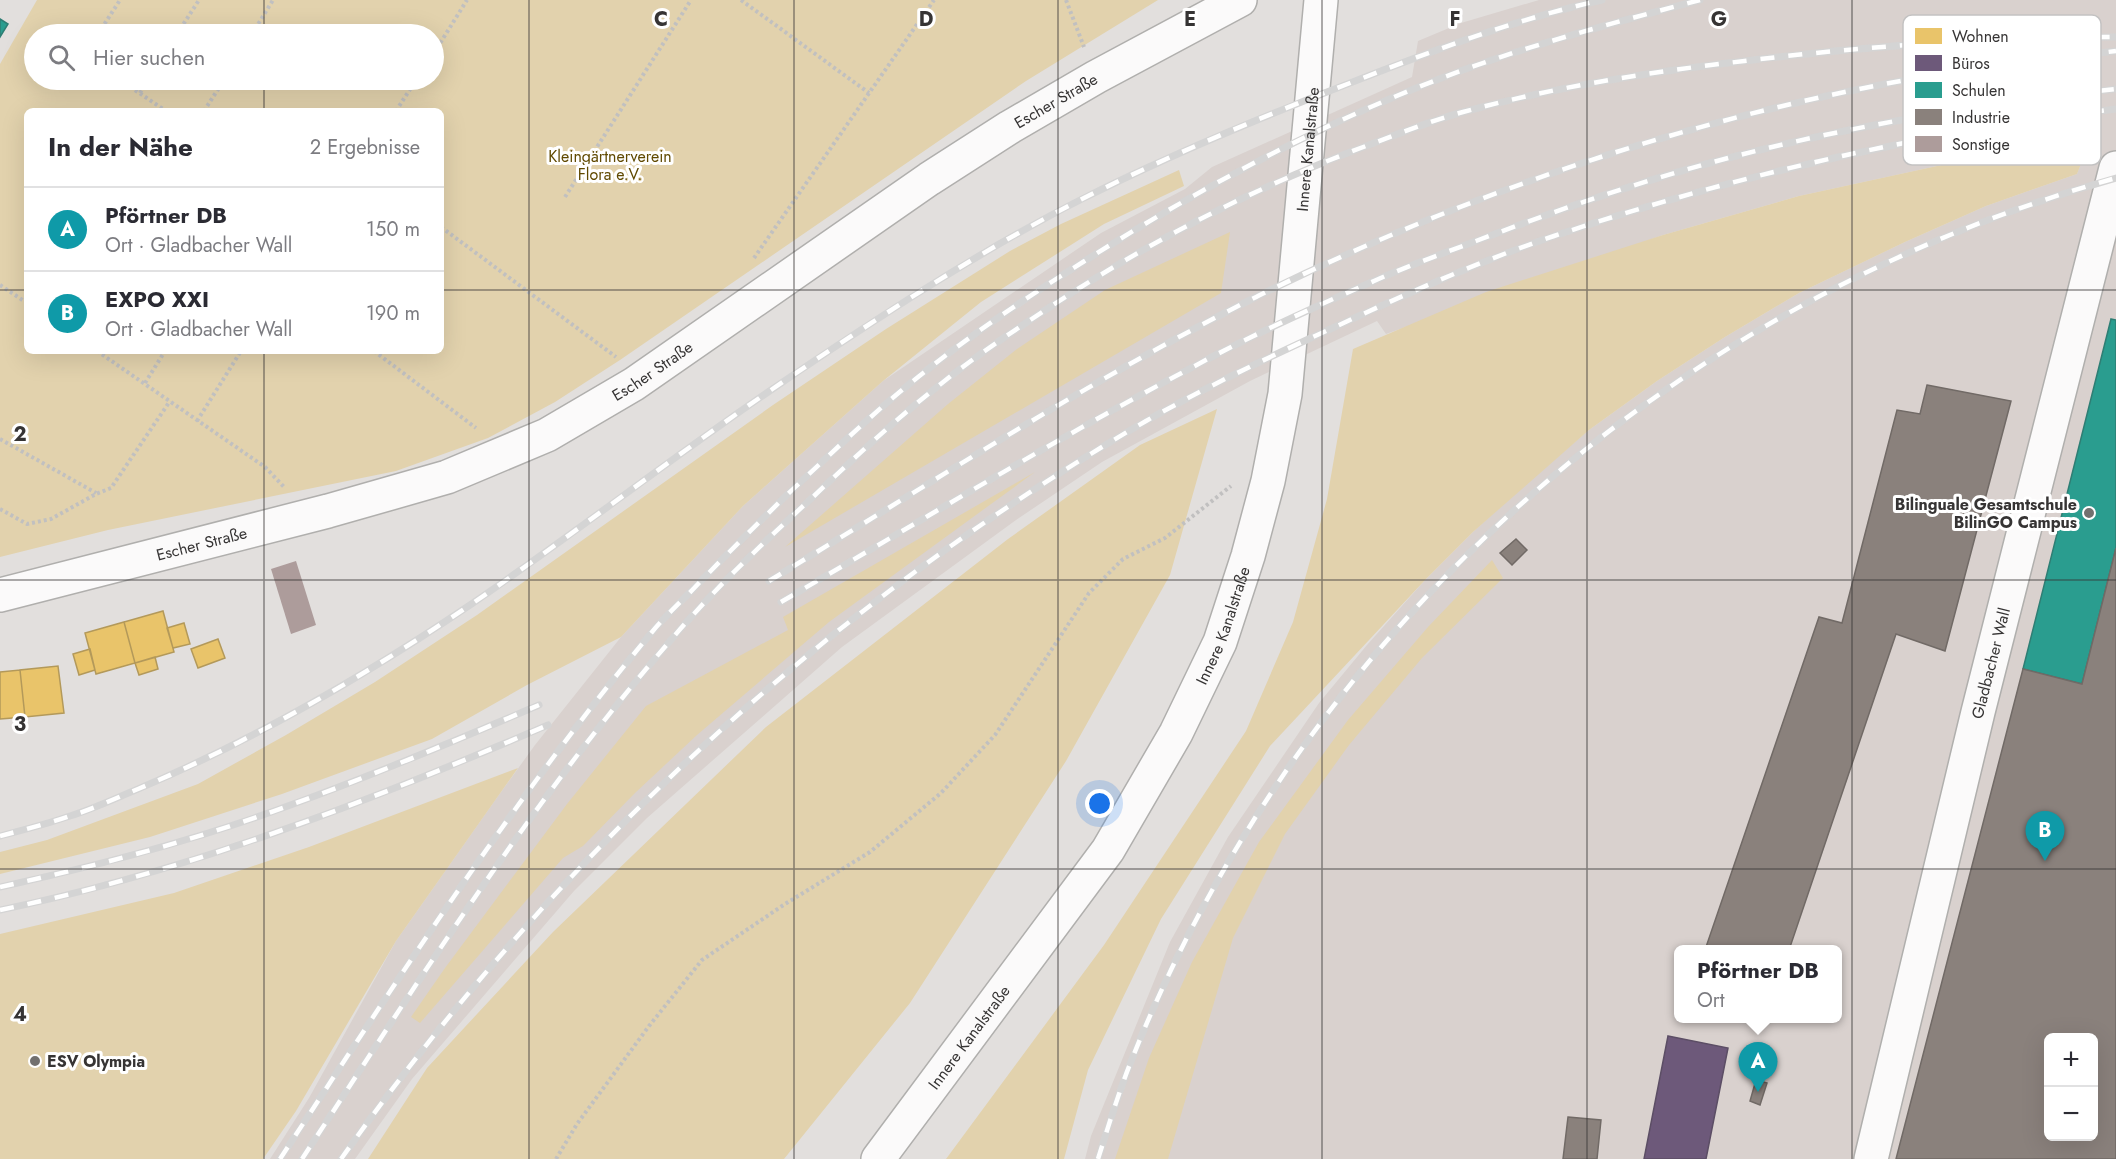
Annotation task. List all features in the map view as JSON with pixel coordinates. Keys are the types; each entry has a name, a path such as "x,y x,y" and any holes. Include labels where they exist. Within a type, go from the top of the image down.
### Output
{"street":[{"name":"Escher Straße","path":"0,595 295,519 447,477 547,435 634,384 929,179 1010,127 1096,77 1240,0"},
{"name":"Innere Kanalstraße","path":"878,1159 1108,850 1176,733 1220,642 1248,556 1274,453 1285,394 1321,0"},
{"name":"Gladbacher Wall","path":"1871,1159 1978,712 2116,168"}],"path":[{"path":"104,24 120,0"},
{"path":"183,24 199,0"},
{"path":"258,24 273,0"},
{"path":"444,37 467,0"},
{"path":"565,197 691,0"},
{"path":"741,0 869,93"},
{"path":"774,286 753,260 934,0"},
{"path":"1066,0 1096,77"},
{"path":"135,90 162,108"},
{"path":"206,108 218,90"},
{"path":"398,108 410,90"},
{"path":"444,229 620,360 634,384"},
{"path":"0,285 24,301"},
{"path":"102,354 265,466 285,486 295,519"},
{"path":"145,383 163,354"},
{"path":"197,421 239,354"},
{"path":"378,354 488,438 495,458"},
{"path":"0,509 27,524 51,519 111,488 170,402"},
{"path":"0,439 96,494"},
{"path":"556,1159 577,1124 629,1052 702,960 785,904 870,852 941,793 995,735 1089,593 1123,559 1165,538 1274,453"}],"shaded area":[{"path":"1539,0 2116,0 2116,1159 1085,1159 1091,1136 1170,942 1228,837 1319,703 1426,579 1473,532 1589,430 1657,381 1799,293 1986,206 2077,174 2081,165 2101,165 2101,15 1903,15 1903,165 1942,165 1799,196 1663,235 1386,334 1377,321 1250,381 1102,462 1016,520 842,647 647,818 574,891 412,1079 355,1159 270,1159 309,1098 396,941 535,745 621,637 743,506 883,381 1101,233 1185,189 1212,167 1412,77 1418,41 1461,23"}],"green space":[{"name":"Kleingärtnerverein Flora e.V.","path":"37,0 1158,0 1026,81 620,360 555,402 488,438 396,471 108,530 0,557 0,64"},
{"path":"1942,165 2081,165 2077,174 1986,206 1799,293 1657,381 1589,430 1473,532 1270,746 1161,919 1088,1070 1064,1159 946,1159 1104,945 1246,731 1293,622 1327,499 1353,349 1486,292 1663,235 1799,196"},
{"path":"1179,170 1184,186 1104,224 981,302 883,381 743,506 621,637 527,685 432,739 282,794 150,837 0,874 0,852 47,840 198,784 375,682 477,615 773,405 886,329 1010,251 1061,224"},
{"path":"1230,232 1221,293 785,547 948,404 1017,349 1105,290"},
{"path":"1217,409 1170,575 1066,761 910,1003 784,1159 368,1159 427,1068 553,932 766,727 1008,539 1140,445"},
{"path":"1035,472 829,622 697,735 583,846 563,858 420,1023 411,1017 567,804 646,706 788,630 783,617"},
{"path":"1492,560 1503,578 1422,658 1349,745 1285,834 1233,938 1168,1159 1115,1159 1149,1058 1192,962 1259,842 1348,720 1428,627"},
{"path":"518,768 396,941 296,1111 263,1159 0,1159 0,934 174,893 309,847"}],"building: Wohnen":[{"path":"163,611 174,652 135,663 124,622"},
{"path":"124,622 135,663 96,674 85,633"},
{"path":"184,623 190,644 173,648 167,628"},
{"path":"218,639 225,658 198,668 191,649"},
{"path":"90,649 95,670 79,675 73,654"},
{"path":"155,657 158,669 139,675 135,663"},
{"path":"58,666 64,713 25,717 20,670"},
{"path":"20,670 25,717 0,719 0,672"}],"building: Büros":[{"path":"1668,1036 1728,1048 1706,1159 1644,1159"}],"building: Schulen":[{"path":"0,19 8,24 0,37"},
{"name":"Bilinguale Gesamtschule BilinGO Campus","path":"2111,319 2116,320 2116,548 2082,684 2023,669"}],"building: Industrie":[{"path":"1927,385 2011,401 1945,651 1896,634 1791,945 1707,945 1819,617 1842,623 1897,410 1920,414"},
{"path":"1516,539 1527,550 1512,565 1500,553"},
{"path":"2116,548 2116,1159 1896,1159 2023,669 2082,684"},
{"path":"1756,1080 1767,1083 1760,1105 1750,1101"},
{"path":"1568,1117 1601,1120 1597,1159 1563,1159"}],"building: Sonstige":[{"path":"296,561 316,625 291,634 271,569"}],"railway":[{"path":"0,836 87,810 182,770 268,727 352,680 473,603 733,416 847,339 1002,242 1082,199 1215,138 1381,71 1506,26 1602,0"},
{"path":"280,1159 458,890 552,759 652,632 792,490 909,384 1023,301 1128,234 1221,181 1316,132 1413,89 1492,60 1581,32 1700,0"},
{"path":"2101,37 2116,37"},
{"path":"302,1159 477,894 570,765 619,702 687,622 758,548 909,410 982,353 1090,281 1205,216 1325,162 1426,124 1499,103 1644,74 1798,55 1903,45"},
{"path":"2101,53 2116,51"},
{"path":"769,581 1133,362 1258,296 1345,255 1434,217 1616,152 1803,101 1903,81"},
{"path":"2101,91 2116,89"},
{"path":"2101,111 2116,109"},
{"path":"781,602 1036,453 1139,396 1236,345 1386,276 1535,219 1626,188 1766,148 1903,120"},
{"path":"341,1159 424,1048 512,942 605,841 703,746 806,656 915,572 1028,494 1146,421 1193,395 1289,348 1472,267 1554,236 1693,193 1903,143"},
{"path":"1098,1159 1134,1054 1207,899 1298,754 1403,622 1523,502 1656,397 1800,307 1954,233 2116,178"},
{"path":"0,887 144,852 215,831 381,771 539,705"},
{"path":"0,910 71,894 210,854 346,807 548,725"}],"place":[{"name":"Bilinguale Gesamtschule BilinGO Campus","path":"2089,513"},
{"name":"EXPO XXI","path":"2045,861"},
{"name":"ESV Olympia","path":"35,1061"},
{"name":"Pförtner DB","path":"1758,1092"}]}
